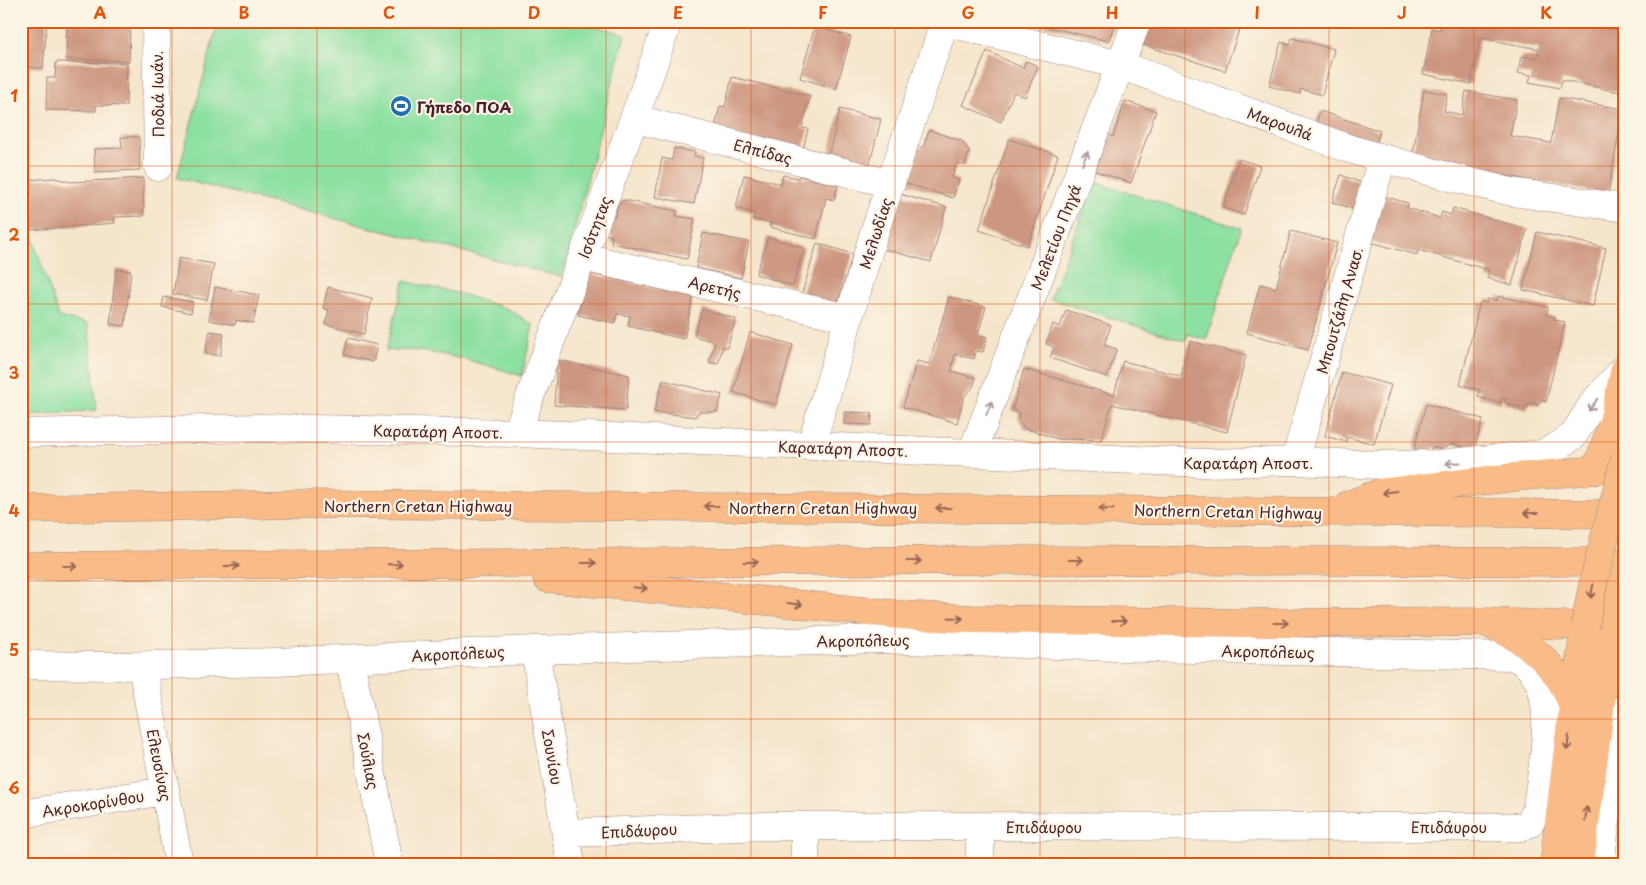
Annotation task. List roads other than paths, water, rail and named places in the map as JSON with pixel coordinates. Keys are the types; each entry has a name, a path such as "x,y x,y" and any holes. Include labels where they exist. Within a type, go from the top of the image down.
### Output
{"main road":[{"path":"1332,512 1379,493 1515,477 1596,470 1613,422 1625,368"},
{"path":"1574,863 1573,707 1593,584 1625,458"},
{"name":"Northern Cretan Highway","path":"21,508 321,504 1625,514"},
{"path":"21,566 1066,560 1625,562"},
{"path":"453,564 514,574 600,584 891,614 972,619 1241,623 1485,622 1585,626 1615,619"},
{"path":"1574,863 1625,568"},
{"path":"1485,622 1513,634 1535,651 1564,685 1573,707"}],"street":[{"name":"Ποδιά Ιωάν.","path":"156,21 158,167"},
{"name":"Ισότητας","path":"517,433 582,257 636,119 668,21"},
{"name":"Μελετίου Πηγά","path":"972,453 1137,21"},
{"name":"Μαρουλά","path":"944,22 1120,65 1382,158 1505,190 1625,208"},
{"name":"Μελωδίας","path":"811,446 848,318 944,22"},
{"name":"Ελπίδας","path":"636,119 891,184"},
{"name":"Μπουτζάλη Ανασ.","path":"1296,461 1382,158"},
{"name":"Αρετής","path":"582,257 848,318"},
{"name":"Καρατάρη Αποστ.","path":"21,433 260,428 517,433 1204,464 1296,461 1382,465 1439,464 1542,454 1558,446 1573,436 1594,402 1625,368"},
{"path":"1596,470 1625,469"},
{"name":"Ακροπόλεως","path":"21,665 142,666 535,650 911,639 1148,648 1511,656 1525,662 1534,673 1540,682 1547,707 1537,808 1530,823 1522,827"},
{"name":"Σουνίου","path":"535,650 571,864"},
{"name":"Σούλιας","path":"350,658 389,864"},
{"name":"Ελευσίνας","path":"142,666 179,864"},
{"path":"1574,863 1611,783 1625,708"},
{"name":"Ακροκορίνθου","path":"21,814 165,791"},
{"path":"805,826 805,864"},
{"name":"Επιδάυρου","path":"566,833 805,826 1522,827"},
{"path":"980,826 980,864"}],"place":[{"name":"Γήπεδο ΠΟΑ","path":"401,106"}]}
